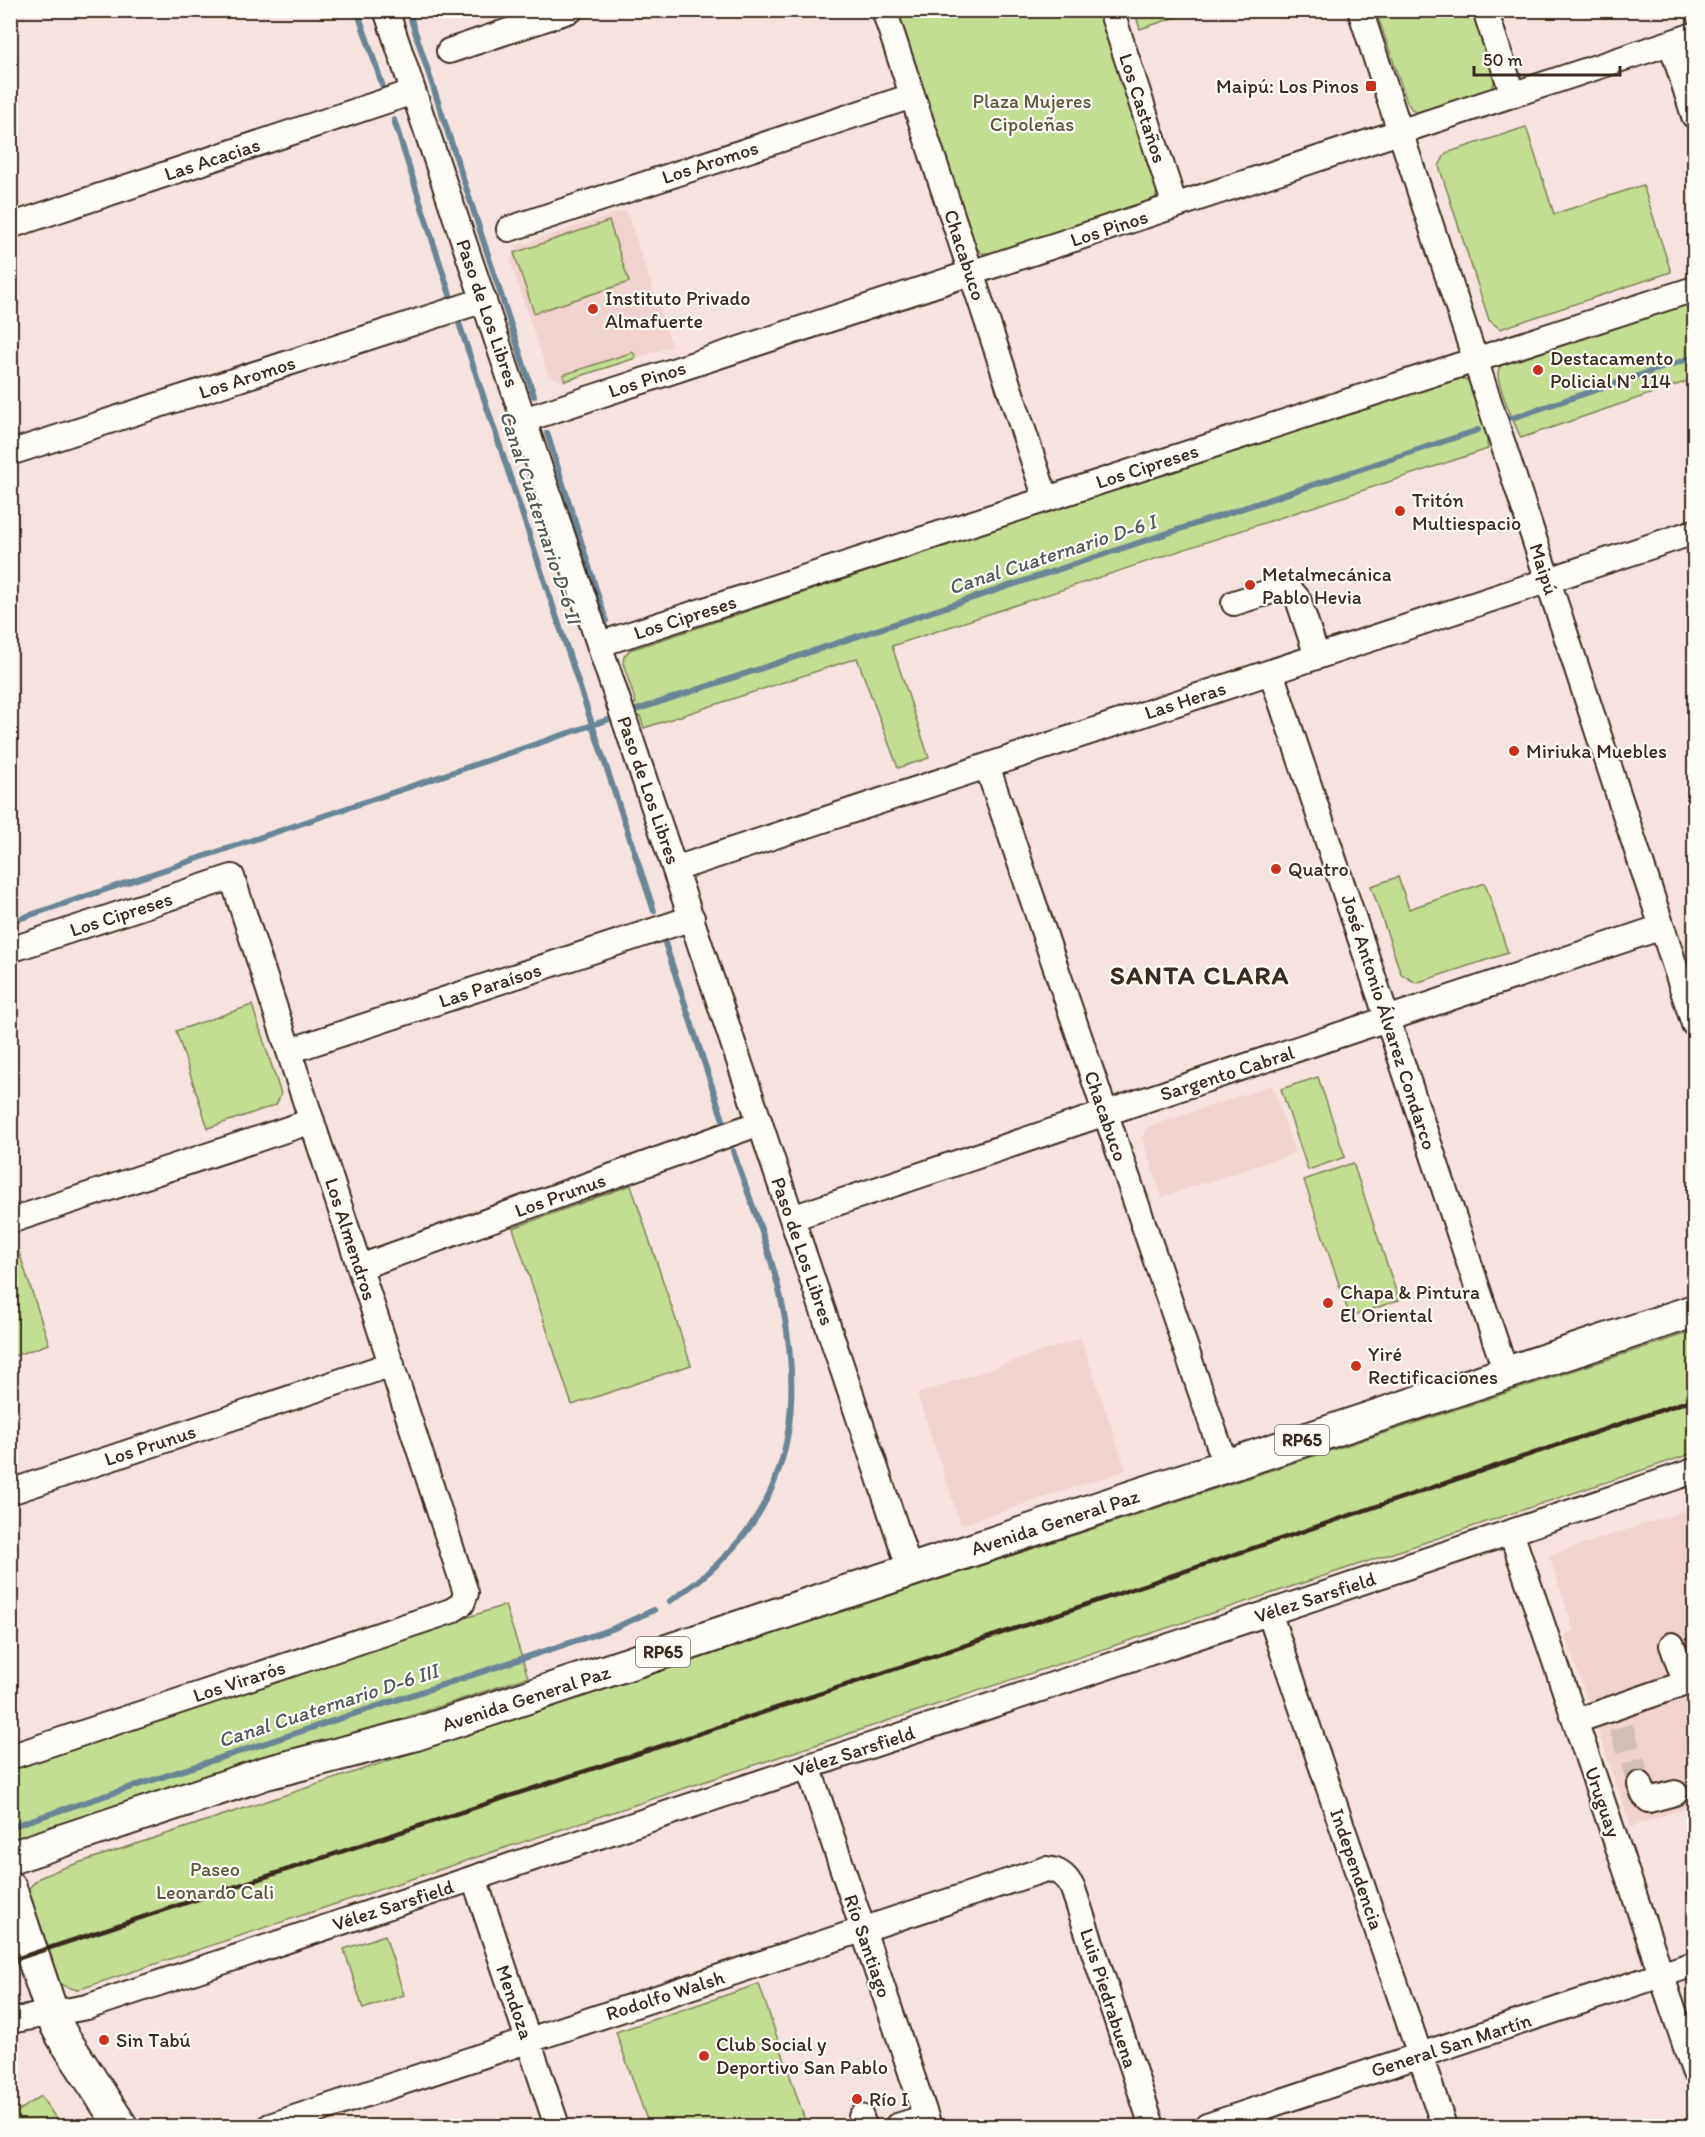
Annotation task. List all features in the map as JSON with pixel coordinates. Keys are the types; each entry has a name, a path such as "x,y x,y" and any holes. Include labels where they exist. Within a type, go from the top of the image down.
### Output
{"main road":[{"name":"Avenida General Paz","path":"10,1858 266,1773 416,1734 1695,1311"},
{"name":"Avenida General Paz","path":"10,1880 288,1787 416,1734"},
{"path":"10,1888 32,2017 63,2037 121,2127"},
{"path":"10,1949 45,2049 95,2127"}],"street":[{"name":"Paso de Los Libres","path":"386,10 910,1570"},
{"path":"449,51 571,10"},
{"name":"Chacabuco","path":"884,10 1046,499"},
{"name":"Los Castaños","path":"1111,10 1175,207"},
{"name":"Maipú","path":"1360,10 1695,1024"},
{"path":"1485,10 1513,95"},
{"name":"Los Pinos","path":"524,420 1695,35"},
{"path":"1671,43 1695,116"},
{"name":"Las Acacias","path":"10,226 413,92"},
{"name":"Los Aromos","path":"509,229 912,96"},
{"name":"Los Cipreses","path":"600,644 1695,289"},
{"name":"Los Aromos","path":"10,453 484,300"},
{"name":"Las Heras","path":"675,869 1695,532"},
{"path":"1234,603 1275,590 1291,591 1298,599 1317,656"},
{"name":"José Antonio Álvarez Condarco","path":"1271,672 1506,1373"},
{"name":"Chacabuco","path":"987,766 1226,1466"},
{"name":"Los Cipreses","path":"10,951 232,877"},
{"name":"Los Almendros","path":"232,877 465,1585 464,1601"},
{"name":"Las Paraísos","path":"289,1051 692,918"},
{"name":"Sargento Cabral","path":"792,1218 1662,927"},
{"path":"10,1221 312,1121"},
{"name":"Los Prunus","path":"360,1267 760,1123"},
{"name":"Los Prunus","path":"10,1492 392,1364"},
{"name":"Vélez Sarsfield","path":"32,2017 87,2007 1695,1471"},
{"name":"Uruguay","path":"1511,1532 1695,2071"},
{"name":"Los Virarós","path":"10,1757 451,1611 464,1601"},
{"name":"Independencia","path":"1269,1612 1444,2127"},
{"path":"1576,1721 1617,1718 1683,1684 1684,1679 1672,1645"},
{"name":"Río Santiago","path":"808,1766 927,2122"},
{"path":"1640,1784 1644,1795 1649,1800 1675,1793"},
{"name":"Rodolfo Walsh","path":"270,2127 1039,1870 1053,1870 1060,1873"},
{"name":"Luis Piedrabuena","path":"1060,1873 1066,1877 1073,1889 1152,2127"},
{"name":"Mendoza","path":"474,1878 557,2127"},
{"name":"General San Martín","path":"1207,2127 1695,1964"},
{"path":"897,2127 927,2122"}],"shaded area":[{"name":"Instituto Privado Almafuerte","path":"626,210 672,346 563,382 548,375 510,260 517,246"},
{"path":"1272,1085 1295,1153 1162,1197 1142,1138 1147,1127"},
{"path":"1081,1338 1126,1470 961,1525 917,1394"},
{"path":"1684,1511 1694,1543 1694,1805 1631,1827 1565,1634 1574,1631 1549,1555"}],"green space":[{"path":"1134,10 1195,10 1195,11 1140,29"},
{"name":"Plaza Mujeres Cipoleñas","path":"896,11 1101,11 1158,190 1155,198 994,253 981,253 975,246"},
{"path":"1376,11 1474,11 1496,78 1491,90 1419,114 1412,110 1407,102"},
{"path":"1526,127 1554,214 1643,185 1671,272 1500,329 1489,320 1439,166 1446,153"},
{"path":"609,221 629,282 534,313 514,253"},
{"path":"1694,297 1694,379 1521,438 1498,378 1499,368 1503,363"},
{"path":"633,352 636,358 565,381 563,375"},
{"path":"1458,377 1470,381 1484,420 1488,449 892,646 929,758 898,768 857,658 644,728 640,716 636,717 631,705 636,703 623,663 624,656 630,650"},
{"path":"1398,877 1409,909 1485,883 1508,953 1416,983 1401,974 1371,886"},
{"path":"252,1005 281,1094 276,1105 208,1128 176,1031"},
{"path":"1318,1077 1345,1157 1308,1170 1281,1089"},
{"path":"1353,1163 1399,1300 1350,1317 1304,1180"},
{"path":"631,1185 691,1365 572,1405 513,1228"},
{"path":"18,1249 49,1344 11,1357 11,1252"},
{"name":"Paseo Leonardo Cali","path":"1694,1331 1694,1453 77,1990 59,1983 47,1965 35,1924 29,1888 39,1878 60,1869"},
{"path":"505,1605 528,1677 11,1849 10,1768"},
{"path":"385,1935 404,1995 363,2009 344,1949"},
{"name":"Club Social y Deportivo San Pablo","path":"759,1984 807,2126 649,2126 616,2032"},
{"path":"41,2096 61,2126 11,2126 11,2116"}],"waterway":[{"path":"357,10 383,87"},
{"path":"408,10 534,396"},
{"name":"Canal Cuaternario D-6 II","path":"394,120 452,301"},
{"name":"Canal Cuaternario D-6 II","path":"458,320 654,911"},
{"name":"Canal Cuaternario D-6 I","path":"1512,418 1694,357"},
{"name":"Canal Cuaternario D-6 I","path":"636,710 1478,430"},
{"path":"547,433 606,621"},
{"path":"10,922 607,720"},
{"name":"Canal Cuaternario D-6 III","path":"663,937 724,1123"},
{"name":"Canal Cuaternario D-6 III","path":"670,1601 707,1573 738,1543 761,1510 777,1475 787,1437 791,1397 790,1354 783,1308 767,1248 733,1151"},
{"name":"Canal Cuaternario D-6 III","path":"10,1827 612,1629 654,1610"},
{"path":"10,2051 14,2050"}],"tunnel":[{"path":"1621,1727 1640,1784"}],"railway":[{"path":"10,1961 937,1655 1694,1399"}],"place":[{"name":"Maipú: Los Pinos","path":"1371,86"},
{"name":"Instituto Privado Almafuerte","path":"593,309"},
{"name":"Destacamento Policial N° 114","path":"1538,370"},
{"name":"Tritón Multiespacio","path":"1400,511"},
{"name":"Metalmecánica Pablo Hevia","path":"1250,585"},
{"name":"Miriuka Muebles","path":"1514,751"},
{"name":"Quatro","path":"1276,869"},
{"name":"Chapa & Pintura El Oriental","path":"1328,1303"},
{"name":"Yiré Rectificaciones","path":"1356,1366"},
{"name":"Sin Tabú","path":"104,2040"},
{"name":"Club Social y Deportivo San Pablo","path":"704,2056"},
{"name":"Río I","path":"857,2099"}],"district":[{"name":"SANTA CLARA","path":"1200,975"}]}
